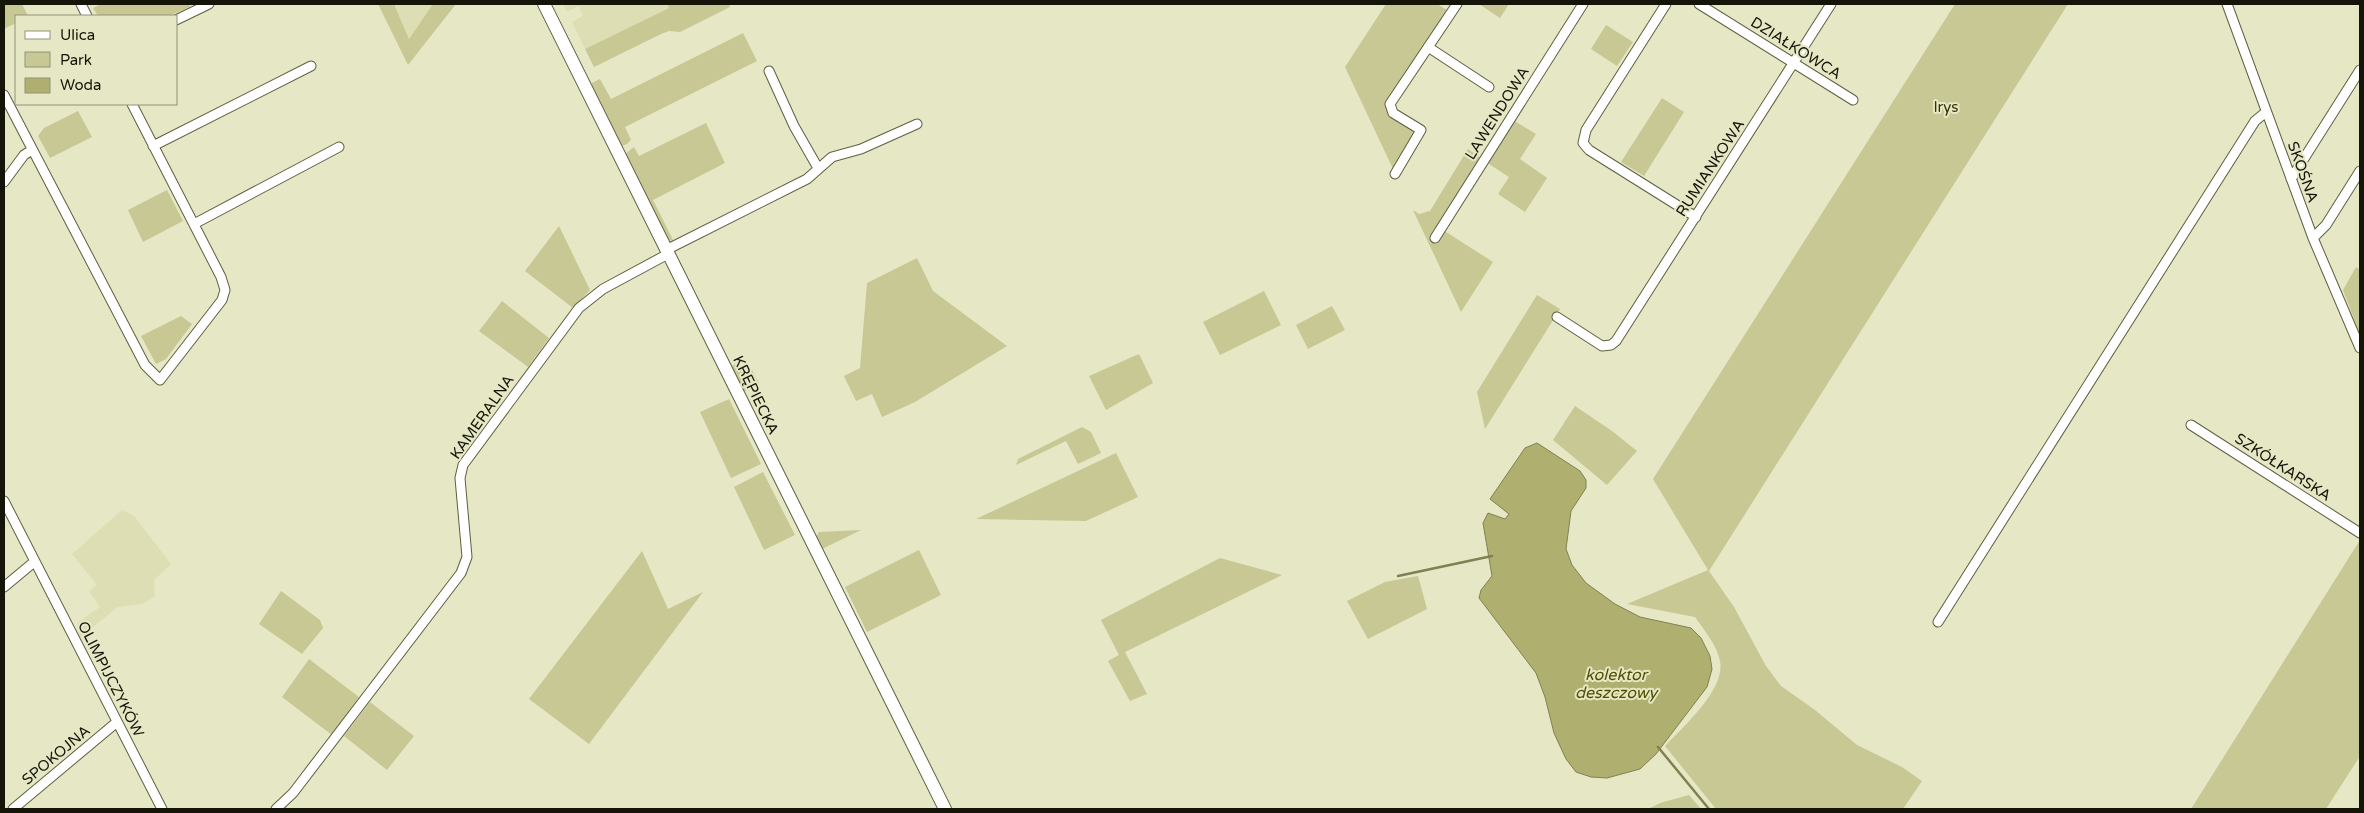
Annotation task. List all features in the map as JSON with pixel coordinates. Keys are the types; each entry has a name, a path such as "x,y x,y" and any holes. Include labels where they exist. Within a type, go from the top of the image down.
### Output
{"street":[{"path":"178,19 209,4"},
{"name":"KRĘPIECKA","path":"544,4 942,804"},
{"path":"1395,174 1421,130 1393,113 1390,104 1457,4"},
{"name":"LAWENDOWA","path":"1435,238 1583,4"},
{"path":"1666,4 1586,130 1584,142 1589,150 1696,216"},
{"name":"DZIAŁKOWCA","path":"1699,4 1853,100"},
{"name":"RUMIANKOWA","path":"1557,316 1602,346 1611,345 1620,336 1831,4"},
{"name":"SKOŚNA","path":"2227,4 2313,238 2360,348"},
{"path":"1428,47 1489,86"},
{"path":"153,146 311,66"},
{"path":"2291,179 2360,70"},
{"path":"769,71 794,126 818,168"},
{"path":"8,100 32,150 145,365 160,380 224,295 221,277 132,105"},
{"path":"1938,622 2255,121 2266,112"},
{"name":"KAMERALNA","path":"276,809 293,793 465,566 467,557 460,472 480,440 584,303 603,289 667,252 807,179 832,157 861,149 917,124"},
{"path":"194,224 339,147"},
{"path":"4,182 24,154 32,150"},
{"path":"2313,238 2326,226 2360,171"},
{"name":"SZKÓŁKARSKA","path":"2191,425 2360,533"},
{"name":"OLIMPIJCZYKÓW","path":"4,501 162,809"},
{"path":"4,587 34,562"},
{"name":"SPOKOJNA","path":"14,809 117,722"}],"shaded area":[{"path":"394,4 433,4 409,39"},
{"path":"563,4 667,4 669,8 585,49 572,22 583,16 579,6 567,12"},
{"path":"122,510 134,516 171,564 154,580 155,596 142,604 118,607 79,638 77,623 100,607 89,591 97,585 72,554"}],"green space":[{"path":"4,4 22,4 28,15 15,15 15,24 4,29"},
{"path":"101,4 189,4 190,7 171,15 97,15 93,8"},
{"path":"378,4 394,4 409,39 433,4 456,4 408,65"},
{"path":"667,4 729,4 730,7 680,32 669,31 661,34 594,67 585,49 669,8"},
{"path":"1386,4 1437,4 1447,10 1387,106 1412,129 1414,135 1394,171 1345,67"},
{"path":"1479,4 1509,4 1500,18"},
{"name":"Irys","path":"1955,4 2068,4 1709,571 1734,607 1766,666 1781,686 1815,710 1857,745 1902,767 1922,781 1903,809 1716,809 1665,746 1702,707 1710,695 1720,672 1720,661 1716,649 1695,617 1627,604 1708,570 1653,479"},
{"path":"1606,25 1633,42 1617,66 1591,49"},
{"path":"743,33 757,61 625,127 631,140 622,146 592,90 592,83 600,79 611,99"},
{"path":"1662,98 1684,112 1644,176 1621,162"},
{"path":"78,111 92,137 50,158 38,136 44,128"},
{"path":"1513,120 1536,134 1520,159 1547,178 1525,212 1498,194 1509,177 1486,162"},
{"path":"706,123 725,163 653,200 674,242 666,238 625,154 634,147 639,156"},
{"path":"1468,149 1482,159 1443,230 1493,262 1461,312 1413,210 1419,214 1430,211"},
{"path":"167,190 183,221 143,242 128,210"},
{"path":"559,226 590,290 573,308 525,271"},
{"path":"917,258 933,291 1007,346 915,402 882,417 872,394 856,401 844,376 860,368 867,283"},
{"path":"2356,267 2360,270 2360,335 2343,290"},
{"path":"1264,291 1281,325 1220,355 1203,322"},
{"path":"1537,295 1560,309 1485,429 1477,392"},
{"path":"502,301 549,338 528,367 479,331"},
{"path":"1332,306 1345,330 1308,349 1296,325"},
{"path":"181,316 192,324 166,359 156,364 141,336"},
{"path":"1139,354 1153,383 1106,410 1089,376"},
{"path":"738,363 745,373 752,370 759,383 742,393 731,366"},
{"path":"729,399 761,464 731,478 700,412"},
{"path":"1575,406 1612,431 1637,451 1607,485 1553,440"},
{"path":"1082,427 1091,432 1101,453 1078,464 1066,441 1016,465 1018,459"},
{"path":"1116,453 1138,497 1086,521 976,519"},
{"path":"763,472 795,535 764,550 734,487"},
{"path":"861,530 822,549 816,537 819,532"},
{"path":"2360,540 2360,756 2326,809 2191,809"},
{"path":"919,550 941,595 867,632 845,587"},
{"path":"642,551 668,609 703,592 589,744 529,699"},
{"path":"1220,558 1282,575 1125,652 1147,694 1130,701 1108,661 1119,655 1101,620"},
{"path":"1418,576 1427,609 1368,639 1347,601 1385,582"},
{"path":"281,591 320,620 323,628 302,654 259,624"},
{"path":"309,659 359,697 332,735 282,697"},
{"path":"370,702 414,736 387,770 344,736"},
{"path":"1689,795 1701,809 1648,809 1660,803"}],"water":[{"name":"kolektor deszczowy","path":"1537,443 1580,471 1586,480 1586,488 1571,511 1566,549 1572,565 1586,583 1615,604 1640,617 1691,628 1701,638 1710,656 1712,669 1707,687 1656,754 1640,769 1607,778 1591,777 1576,772 1566,759 1554,733 1545,697 1536,673 1479,598 1481,590 1492,576 1483,523 1488,513 1505,519 1509,514 1490,499 1525,448"}],"waterway":[{"path":"1398,576 1492,556"},
{"path":"1658,747 1709,809"}]}
